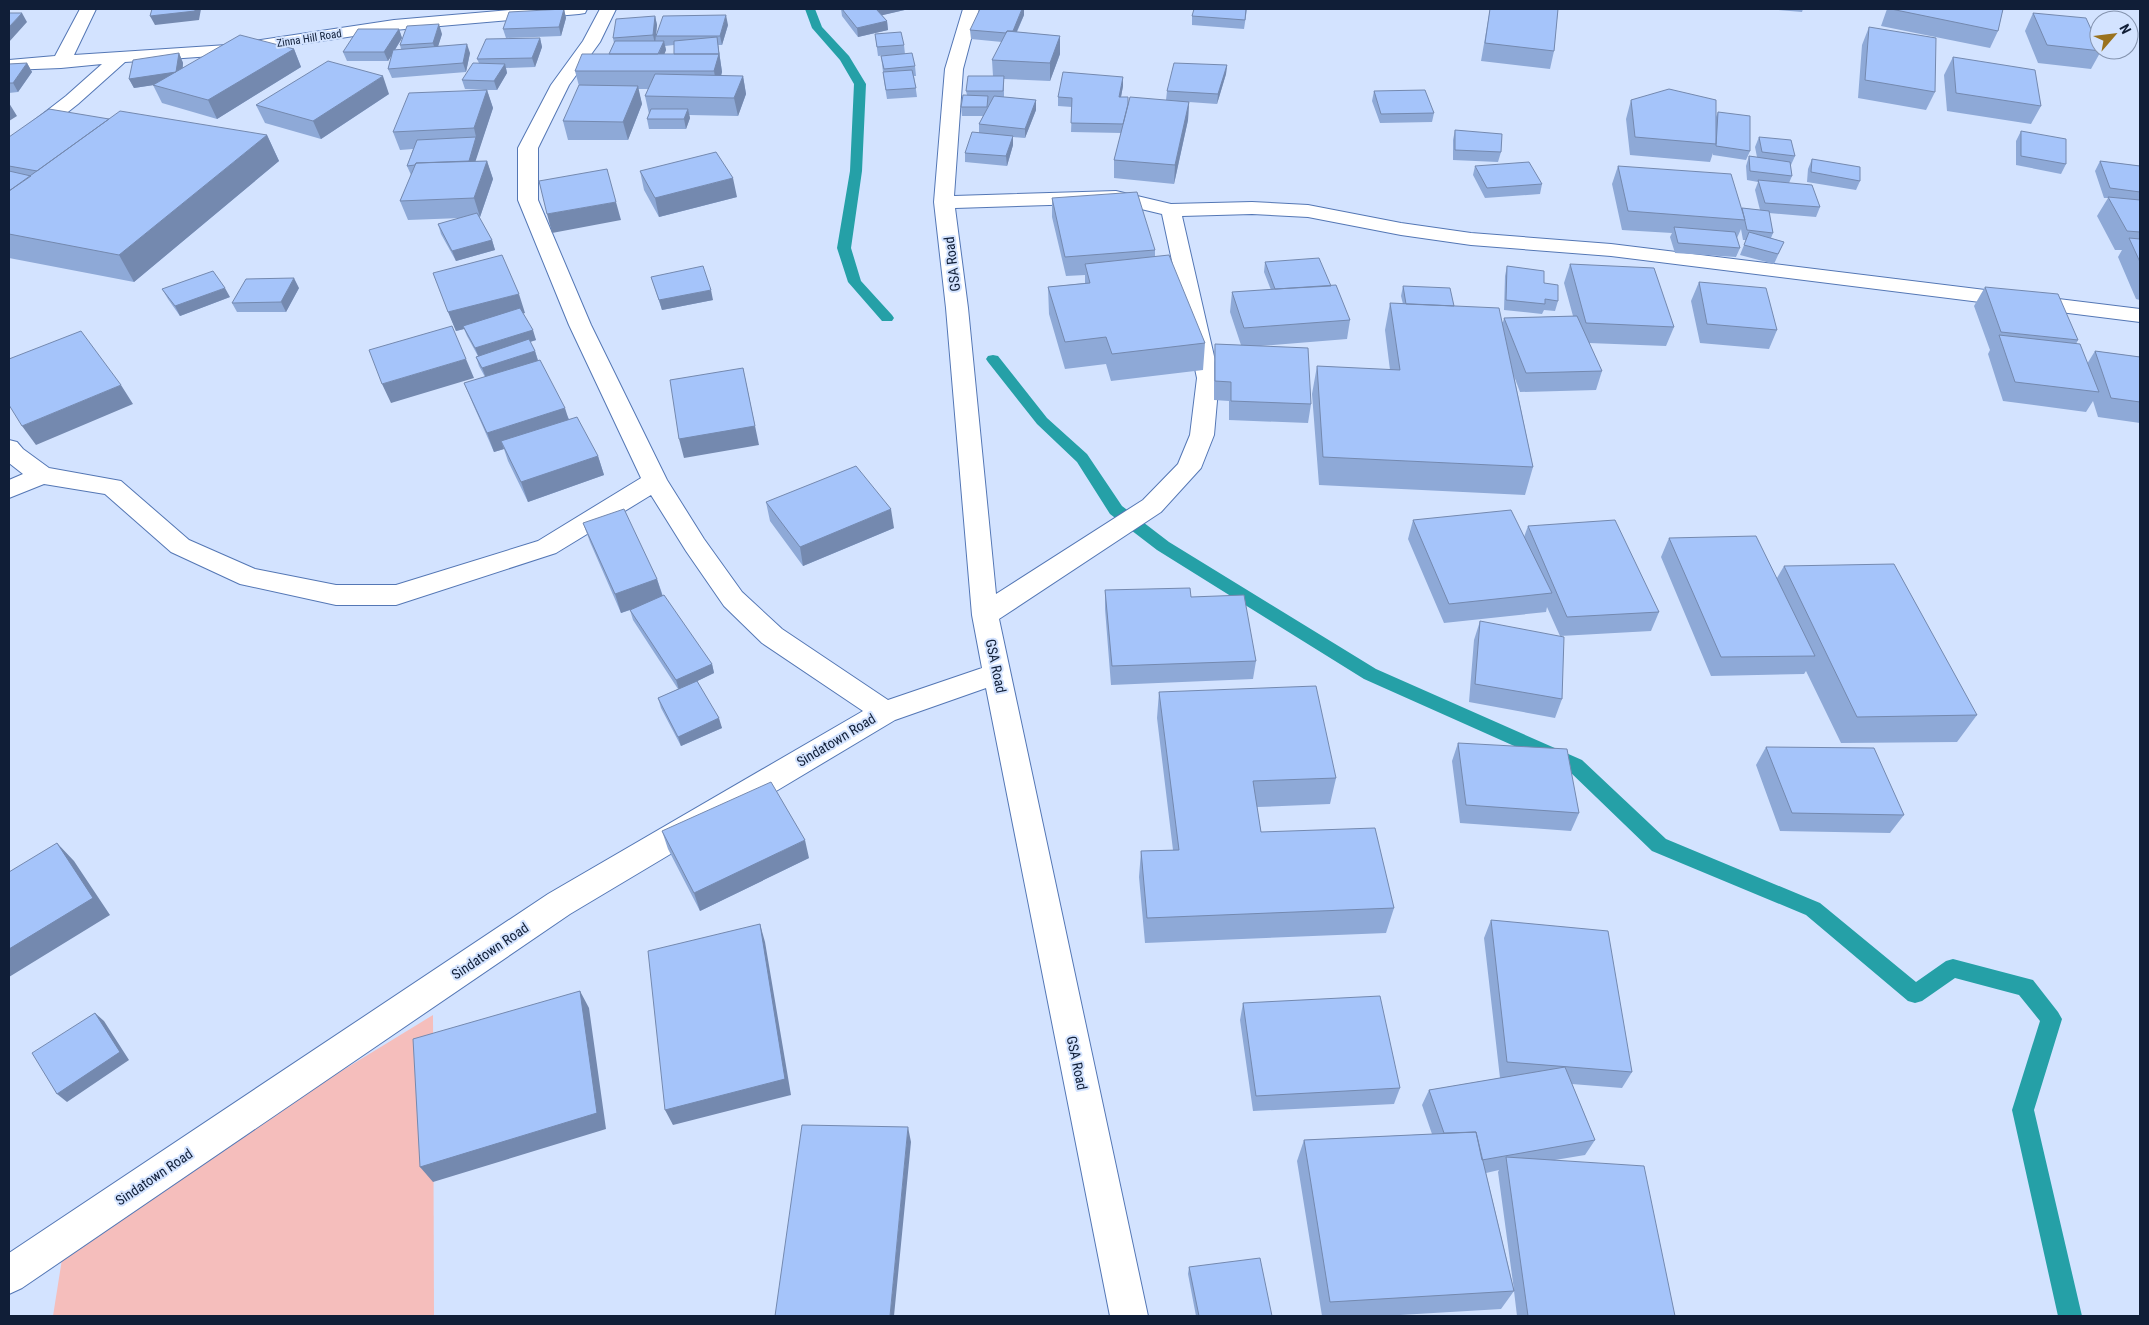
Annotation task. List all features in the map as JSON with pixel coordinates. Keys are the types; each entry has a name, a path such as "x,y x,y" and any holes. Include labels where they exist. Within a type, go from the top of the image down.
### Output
{"street":[{"path":"61,63 88,9"},
{"name":"Zinna Hill Road","path":"9,65 61,63 227,50 394,25 579,9"},
{"path":"608,9 591,42 560,85 528,148 528,200 580,325 655,482 695,545 733,599 772,636 885,712"},
{"name":"GSA Road","path":"971,9 954,69 944,202 957,308 985,615 1129,1316"},
{"path":"9,149 72,100 118,59"},
{"path":"944,202 1116,197 1171,210 1252,208 1308,211 1401,229 1471,239 1621,251 2140,316"},
{"path":"985,615 1152,506 1189,468 1202,435 1208,378 1171,210"},
{"path":"9,448 14,455 42,474 112,488 180,546 249,577 336,595 396,595 547,547 655,482"},
{"path":"9,490 42,474"},
{"name":"Sindatown Road","path":"9,1275 559,904 885,712 998,674"}],"shaded area":[{"path":"433,1015 434,1316 53,1316 65,1240"}],"building":[{"path":"152,9 195,9 195,11 150,16"},
{"path":"564,9 559,27 503,29 509,12"},
{"path":"842,9 876,9 887,21 857,28"},
{"path":"980,9 1022,9 1013,31 1007,31 1006,33 970,30"},
{"path":"1194,9 1246,9 1245,20 1192,16"},
{"path":"1490,9 1558,9 1554,51 1485,43"},
{"path":"1891,9 2003,9 1998,31"},
{"path":"9,13 22,13 9,27"},
{"path":"2033,13 2086,18 2089,25 2089,50 2047,45"},
{"path":"726,15 720,36 656,36 663,16"},
{"path":"655,16 653,35 613,38 616,19"},
{"path":"439,24 433,43 400,45 407,26"},
{"path":"1869,27 1936,38 1935,92 1865,80"},
{"path":"358,29 399,29 384,52 343,52"},
{"path":"1007,31 1060,36 1050,63 992,60"},
{"path":"901,32 904,45 877,47 875,34"},
{"path":"240,35 294,49 208,100 153,85"},
{"path":"717,37 719,54 674,54 674,41"},
{"path":"540,38 532,58 477,59 486,39"},
{"path":"615,41 664,41 658,54 609,54"},
{"path":"467,44 463,63 388,69 393,50"},
{"path":"179,53 176,72 129,79 133,60"},
{"path":"912,53 915,66 884,69 881,56"},
{"path":"582,54 719,54 714,71 575,71"},
{"path":"1953,57 2035,70 2041,106 1956,93"},
{"path":"328,61 383,76 313,121 256,105"},
{"path":"27,63 13,83 9,83 9,64"},
{"path":"473,63 505,64 494,81 462,80"},
{"path":"1174,63 1227,65 1218,94 1167,91"},
{"path":"912,70 916,88 886,90 883,72"},
{"path":"1063,72 1123,77 1119,97 1128,97 1128,104 1123,124 1071,123 1072,98 1058,97"},
{"path":"655,74 743,76 734,98 645,96"},
{"path":"968,76 1004,76 1003,91 966,91"},
{"path":"579,85 638,86 623,122 563,121"},
{"path":"1669,89 1716,100 1716,144 1635,137 1631,100"},
{"path":"487,90 474,128 393,132 409,93"},
{"path":"1425,90 1434,113 1381,114 1374,91"},
{"path":"963,95 988,96 987,107 961,107"},
{"path":"994,96 1036,100 1025,129 979,124"},
{"path":"1130,97 1189,102 1175,165 1114,160"},
{"path":"49,109 109,119 37,171 9,166 9,137"},
{"path":"651,109 688,109 684,119 647,119"},
{"path":"120,111 267,135 119,255 9,234 9,191"},
{"path":"1718,112 1750,116 1750,151 1716,146"},
{"path":"1455,130 1502,134 1501,152 1455,150"},
{"path":"2021,131 2066,139 2066,164 2021,156"},
{"path":"972,132 1013,136 1006,156 965,153"},
{"path":"476,137 469,161 416,163 415,165 407,166 417,140"},
{"path":"1759,137 1791,140 1795,156 1762,152"},
{"path":"716,152 733,178 655,198 640,171"},
{"path":"1749,156 1790,162 1792,176 1750,171"},
{"path":"1812,159 1860,167 1860,181 1811,172"},
{"path":"487,161 474,198 400,201 416,163"},
{"path":"2100,161 2140,166 2140,192 2110,188"},
{"path":"1529,162 1542,184 1487,188 1475,166"},
{"path":"1618,166 1731,174 1745,220 1628,211"},
{"path":"607,169 616,202 547,214 539,181"},
{"path":"9,171 31,176 9,191"},
{"path":"1758,180 1812,185 1820,207 1765,203"},
{"path":"1137,192 1155,250 1065,257 1052,198"},
{"path":"2108,197 2140,200 2140,232 2127,231"},
{"path":"1742,208 1769,211 1773,233 1747,230"},
{"path":"477,213 492,240 452,251 438,224"},
{"path":"1674,227 1735,232 1740,248 1678,243"},
{"path":"1749,232 1784,242 1778,254 1744,245"},
{"path":"2129,238 2140,239 2140,262"},
{"path":"502,255 519,294 448,312 433,273"},
{"path":"1169,255 1205,343 1112,354 1106,337 1065,342 1048,287 1090,283 1085,264"},
{"path":"1319,258 1331,286 1275,289 1265,262"},
{"path":"1570,264 1654,268 1674,327 1586,323"},
{"path":"703,266 711,290 659,300 651,277"},
{"path":"1507,266 1544,271 1544,283 1558,285 1558,301 1545,299 1545,304 1506,300"},
{"path":"213,271 225,288 175,306 162,289"},
{"path":"294,278 281,302 232,303 246,279"},
{"path":"1699,282 1766,288 1777,330 1707,324"},
{"path":"1336,285 1350,320 1244,328 1232,292"},
{"path":"1403,286 1450,288 1454,306 1406,304"},
{"path":"1985,287 2058,294 2078,340 2001,332"},
{"path":"1390,303 1499,308 1533,467 1323,457 1317,366 1400,370"},
{"path":"520,308 533,330 475,348 463,326"},
{"path":"1577,316 1602,371 1526,373 1504,318"},
{"path":"452,326 466,359 382,384 369,350"},
{"path":"81,331 121,385 22,426 9,405 9,359"},
{"path":"1999,335 2080,344 2099,392 2015,382"},
{"path":"529,339 535,351 482,368 476,357"},
{"path":"1215,344 1308,348 1311,404 1231,401 1231,382 1215,381"},
{"path":"2095,351 2140,357 2140,402 2111,398"},
{"path":"540,360 565,408 487,433 464,383"},
{"path":"743,368 755,426 679,439 670,380"},
{"path":"577,417 598,456 521,482 501,441"},
{"path":"856,466 891,509 800,547 766,502"},
{"path":"624,509 657,579 615,594 583,523"},
{"path":"1511,510 1552,593 1449,604 1413,520"},
{"path":"1615,520 1659,612 1567,617 1528,526"},
{"path":"1756,536 1815,656 1721,657 1669,538"},
{"path":"1894,564 1977,715 1857,717 1784,566"},
{"path":"1190,588 1191,597 1244,595 1256,661 1112,666 1105,590"},
{"path":"664,595 712,664 676,680 630,610"},
{"path":"1480,621 1564,637 1562,699 1475,684"},
{"path":"697,681 719,718 678,737 658,698"},
{"path":"1316,686 1336,778 1253,781 1261,832 1375,828 1394,908 1147,918 1141,851 1179,850 1159,692"},
{"path":"1458,743 1567,749 1579,813 1466,805"},
{"path":"1766,747 1874,748 1904,815 1792,813"},
{"path":"771,782 805,840 694,893 662,831"},
{"path":"57,843 93,898 9,949 9,872"},
{"path":"1491,920 1608,931 1632,1072 1507,1062"},
{"path":"760,924 785,1079 665,1110 648,951"},
{"path":"580,991 597,1113 420,1167 413,1039"},
{"path":"1380,996 1400,1088 1256,1096 1243,1003"},
{"path":"95,1013 120,1052 57,1094 32,1053"},
{"path":"1565,1067 1595,1140 1482,1160 1476,1132 1444,1133 1429,1090"},
{"path":"802,1125 908,1127 890,1316 775,1316"},
{"path":"1476,1132 1514,1291 1330,1302 1304,1140"},
{"path":"1506,1157 1644,1166 1675,1316 1528,1316"},
{"path":"1260,1258 1272,1316 1199,1316 1189,1267"}],"waterway":[{"path":"810,9 817,28 845,58 860,84 856,171 844,248 855,282 887,318"},
{"path":"993,359 1042,421 1082,458 1116,510 1163,546 1370,674 1575,765 1659,845 1813,909 1915,994 1953,968 2026,987 2051,1019 2023,1110 2070,1316"}]}
